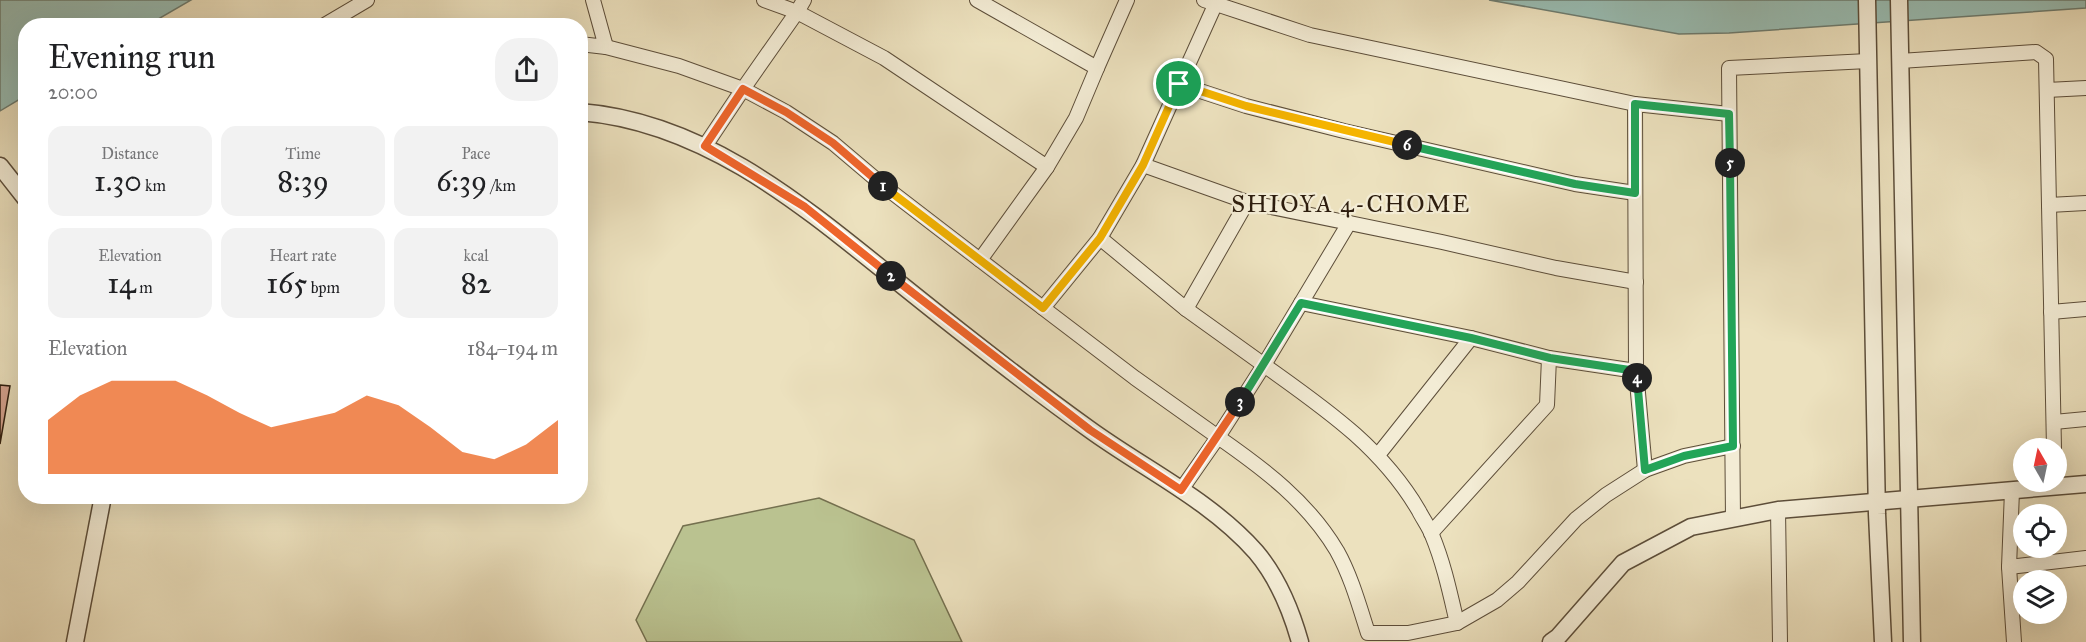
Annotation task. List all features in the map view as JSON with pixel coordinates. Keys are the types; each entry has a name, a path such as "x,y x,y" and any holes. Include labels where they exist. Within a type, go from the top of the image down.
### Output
{"street":[{"path":"337,18 367,0"},
{"path":"593,0 606,47"},
{"path":"764,0 801,6 884,58 1047,167"},
{"path":"977,0 1097,68"},
{"path":"980,260 1047,167 1076,118 1127,0"},
{"path":"1867,0 1882,642"},
{"path":"1899,0 1911,500 1912,642"},
{"path":"1043,308 1100,238 1143,165 1179,84 1210,2 1310,34 1635,104 1729,114"},
{"path":"705,146 801,6"},
{"path":"588,45 606,47 679,66 743,89 786,112 833,143 901,200 1135,378 1257,464 1286,489 1313,518 1341,559 1368,633 1408,633 1457,623 1497,600 1518,582 1576,519 1606,495 1645,470 1684,456 1733,446"},
{"path":"1900,61 2036,52 2046,59 2054,438"},
{"path":"1734,519 1729,69 1868,60"},
{"path":"1179,84 1246,106 1344,131 1575,184 1635,193"},
{"path":"2047,90 2086,88"},
{"path":"1635,104 1636,371 1645,470"},
{"path":"588,113 615,117 656,128 705,146 805,207 925,304 1090,430 1181,490 1220,519 1256,552 1281,589 1300,642"},
{"path":"0,165 18,188"},
{"path":"1143,165 1247,202 1556,268 1636,282"},
{"path":"1186,309 1247,202"},
{"path":"2049,205 2086,202"},
{"path":"1181,490 1264,364 1349,223"},
{"path":"1100,238 1186,309 1342,422 1378,455 1407,490 1431,533 1447,575 1457,623"},
{"path":"1301,303 1471,338 1550,358 1636,371"},
{"path":"2051,312 2086,309"},
{"path":"1378,455 1471,338"},
{"path":"1431,533 1547,405 1550,358"},
{"path":"2054,422 2086,419"},
{"path":"2067,484 2086,484"},
{"path":"1551,642 1558,637 1623,563 1691,527 1778,510 2012,491 2009,567 2014,642"},
{"path":"75,642 101,504"},
{"path":"1778,510 1780,642"},
{"path":"2009,567 2086,558"}],"green space":[{"path":"819,498 914,540 962,642 647,642 636,620 683,526"}],"water":[{"path":"0,0 191,0 160,18 18,18 18,100 0,111"},
{"path":"1489,0 2086,0 2086,8 1729,33 1679,34"}],"building":[{"path":"0,385 10,386 0,444"}],"district":[{"name":"SHIOYA 4-CHOME","path":"1351,204"}],"route":[{"path":"1179,84 1246,106 1344,131 1575,184 1635,193 1635,104 1729,114 1733,446 1684,456 1645,470 1636,371 1550,358 1471,338 1301,303 1218,437 1181,490 1090,430 925,304 805,207 737,163 705,146 743,89 786,112 833,143 942,232 1043,308 1100,238 1143,165 1179,84"}]}
